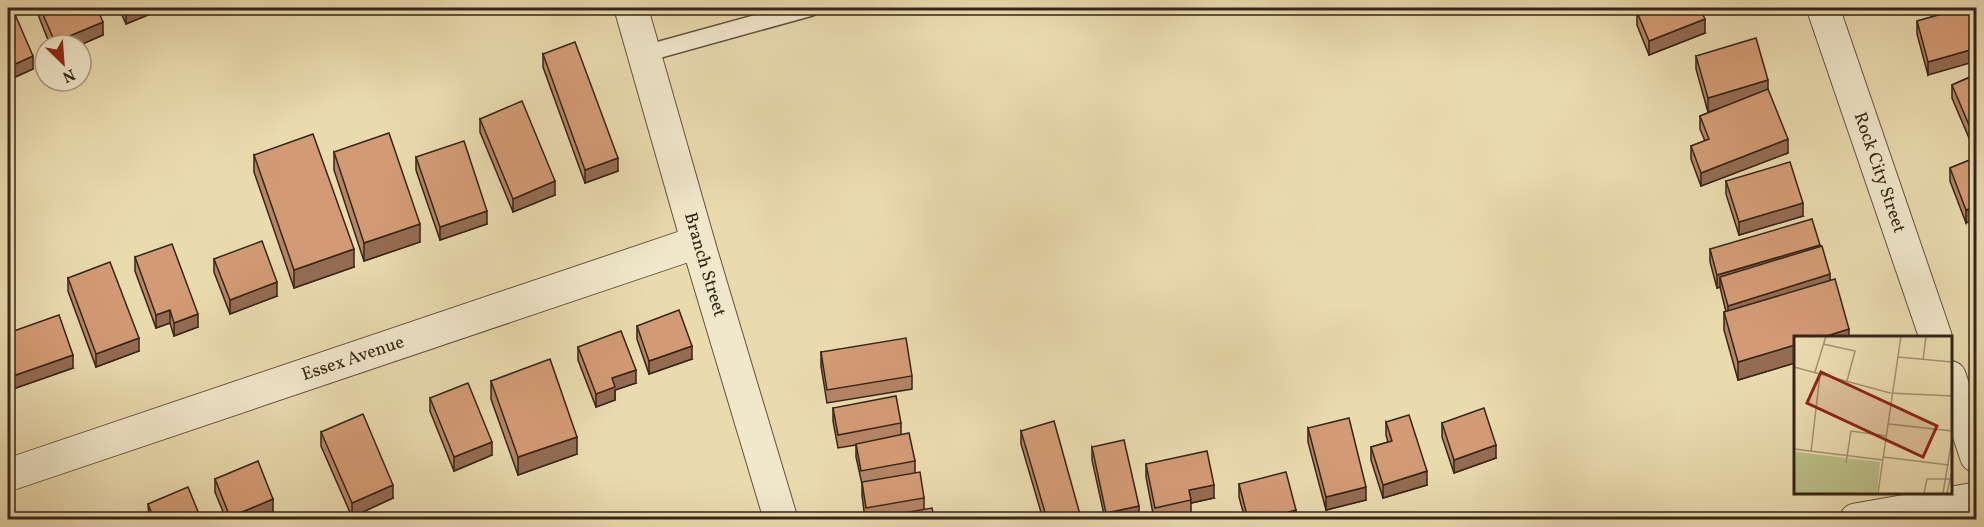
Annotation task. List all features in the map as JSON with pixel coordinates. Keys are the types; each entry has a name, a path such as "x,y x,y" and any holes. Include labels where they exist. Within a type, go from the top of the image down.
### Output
{"street":[{"name":"Branch Street","path":"631,8 781,519"},
{"name":"Rock City Street","path":"1823,8 1935,336"},
{"name":"Essex Avenue","path":"8,475 698,242"},
{"path":"1951,380 1977,456"},
{"path":"1856,519 1977,499"}],"lane":[{"path":"644,54 810,8"}],"building":[{"path":"40,8 97,8 103,22 77,33 51,33"},
{"path":"1648,8 1700,8 1705,19 1649,41 1637,12"},
{"path":"1963,8 1977,8 1977,48 1928,62 1917,21"},
{"path":"14,12 33,56 13,65 8,54 8,15"},
{"path":"1756,38 1768,80 1708,98 1696,56"},
{"path":"575,42 618,158 585,170 543,54"},
{"path":"1977,74 1977,130 1972,132 1952,85"},
{"path":"1768,89 1788,139 1701,173 1691,146 1709,139 1700,116"},
{"path":"522,101 555,181 513,199 480,119"},
{"path":"389,133 420,224 364,243 334,152"},
{"path":"313,134 354,249 294,270 254,155"},
{"path":"464,141 487,211 440,227 416,157"},
{"path":"1977,157 1977,206 1966,210 1950,168"},
{"path":"1790,162 1803,203 1739,222 1726,181"},
{"path":"1812,219 1820,245 1717,275 1710,249"},
{"path":"262,241 277,282 230,300 214,259"},
{"path":"172,244 198,314 174,323 170,310 156,315 135,257"},
{"path":"1822,246 1830,274 1728,306 1720,277"},
{"path":"110,262 139,338 96,354 68,278"},
{"path":"1835,279 1849,329 1826,336 1794,336 1794,345 1738,362 1724,312"},
{"path":"679,310 692,346 649,361 637,326"},
{"path":"59,315 73,355 13,376 8,360 8,333"},
{"path":"621,331 636,370 612,378 615,387 596,394 578,347"},
{"path":"906,338 912,376 827,390 821,352"},
{"path":"550,359 577,437 518,457 491,381"},
{"path":"468,383 492,442 454,457 430,398"},
{"path":"896,396 901,423 838,435 833,408"},
{"path":"1484,408 1496,445 1454,460 1442,423"},
{"path":"363,414 393,485 352,503 321,432"},
{"path":"1409,415 1427,471 1383,485 1371,447 1392,441 1386,422"},
{"path":"1349,418 1366,487 1326,497 1308,428"},
{"path":"1054,421 1081,518 1047,519 1021,431"},
{"path":"909,433 915,461 861,471 856,444"},
{"path":"1124,440 1139,506 1106,513 1092,447"},
{"path":"1207,451 1214,485 1189,490 1191,500 1155,508 1146,464"},
{"path":"258,461 273,499 230,517 215,479"},
{"path":"920,472 924,498 866,508 862,482"},
{"path":"1286,472 1296,510 1263,519 1248,519 1239,484"},
{"path":"188,487 201,519 154,519 148,504"},
{"path":"932,508 934,519 882,519 881,517"}]}
